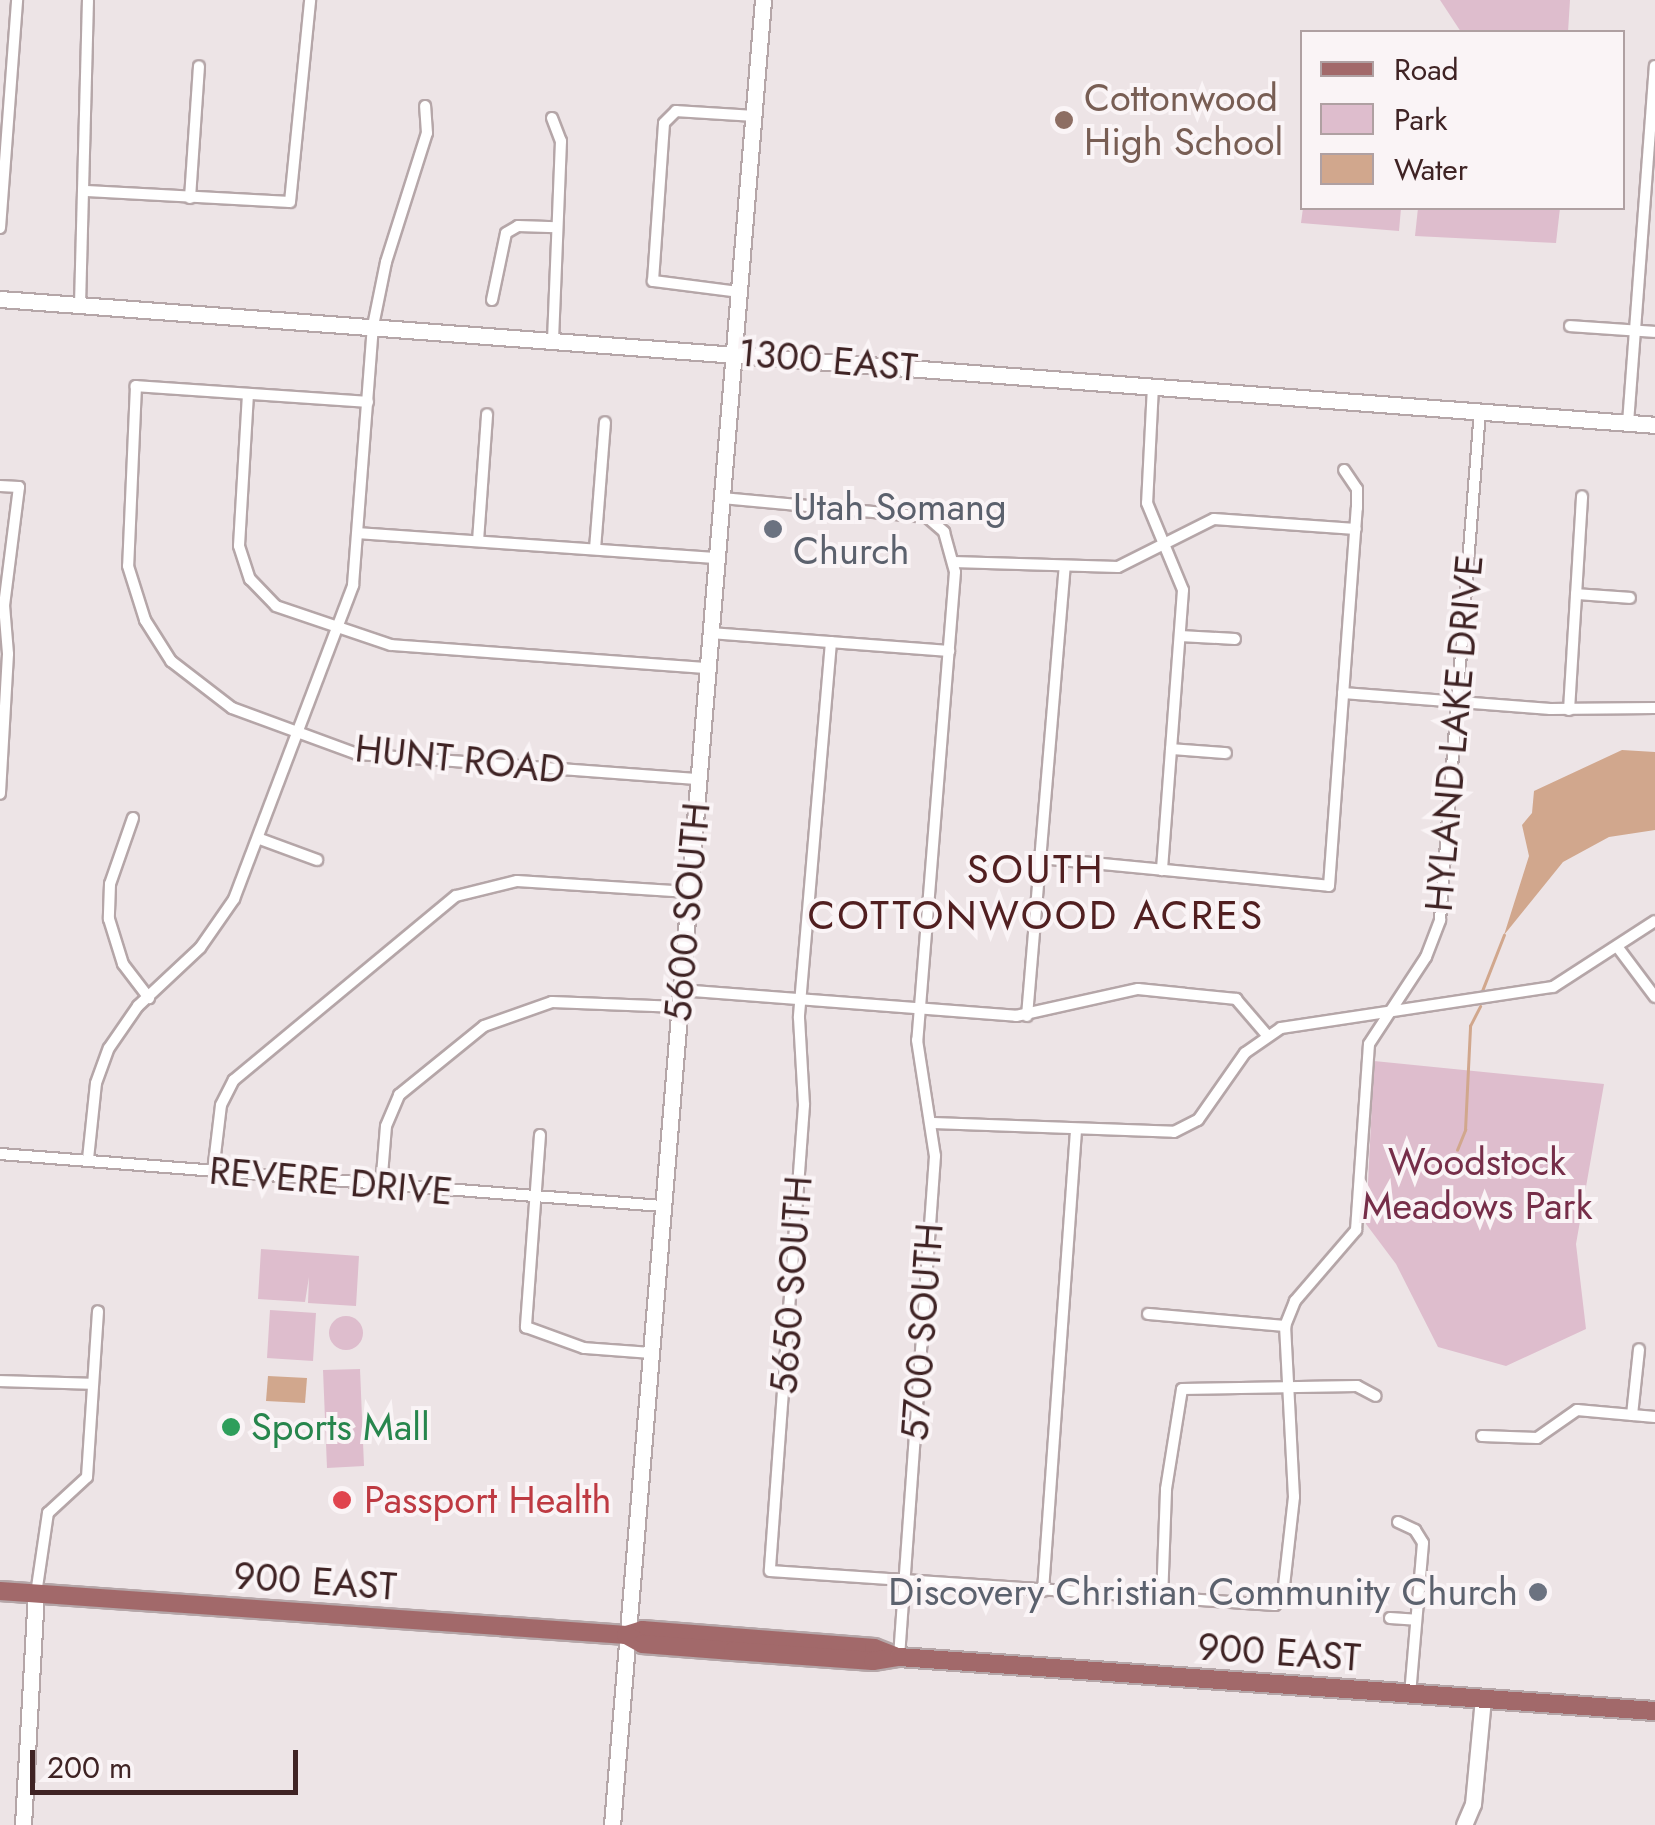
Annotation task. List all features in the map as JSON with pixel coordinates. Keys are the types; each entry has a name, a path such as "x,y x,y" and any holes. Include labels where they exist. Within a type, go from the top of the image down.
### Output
{"main road":[{"name":"5600 SOUTH","path":"612,1825 763,0"},
{"name":"1300 EAST","path":"0,299 1655,425"},
{"name":"900 EAST","path":"0,1591 626,1636 642,1644 872,1662 898,1657 1655,1711"},
{"path":"23,1825 36,1594"},
{"path":"1464,1825 1474,1804 1484,1699"}],"street":[{"path":"0,228 17,0"},
{"path":"80,305 87,191 80,108 88,0"},
{"path":"87,191 290,202 310,0"},
{"path":"190,198 199,66"},
{"path":"1628,423 1655,66"},
{"path":"88,1159 104,1059 149,998 212,932 260,839 354,578 373,326 386,262 427,133 425,106"},
{"path":"739,292 653,281 668,114 754,116"},
{"path":"552,118 561,141 553,339"},
{"path":"492,300 506,233 522,225 556,227"},
{"path":"1570,326 1655,332"},
{"name":"HUNT ROAD","path":"248,394 136,386 126,538 145,620 171,660 206,692 299,734 372,756 698,779"},
{"path":"1153,386 1146,502 1181,579 1162,870"},
{"path":"368,402 248,394 238,536 243,563 276,606 337,630 406,648 707,668"},
{"name":"HYLAND LAKE DRIVE","path":"1162,1600 1275,1605 1283,1595 1294,1497 1284,1386 1285,1326 1295,1301 1356,1230 1369,1044 1385,1012 1416,973 1440,920 1480,411"},
{"path":"478,542 487,414"},
{"path":"595,550 604,422"},
{"path":"1040,858 1329,886 1358,489 1344,470"},
{"path":"0,486 19,487 2,605 8,654 0,794"},
{"path":"1569,710 1582,496"},
{"path":"722,498 916,514 944,532 953,562 1118,568 1214,519 1356,529"},
{"path":"358,533 717,558"},
{"name":"5700 SOUTH","path":"898,1657 933,1124 918,1059 920,1008 950,652 953,562"},
{"path":"1027,1016 1065,567"},
{"path":"1576,594 1630,598"},
{"path":"710,633 950,652"},
{"path":"1180,636 1235,639"},
{"name":"5650 SOUTH","path":"831,642 801,1000 804,1105 770,1570 904,1580"},
{"path":"1343,694 1569,710 1655,708"},
{"path":"1172,749 1226,753"},
{"path":"132,818 110,884 109,919 123,964 149,998"},
{"path":"260,839 317,860"},
{"path":"213,1172 221,1106 234,1080 456,896 517,881 688,892"},
{"path":"933,1124 1158,1136 1186,1127 1208,1107 1230,1069 1267,1035 1298,1023 1553,988 1620,948 1655,921"},
{"path":"1620,948 1655,997"},
{"path":"382,1186 386,1126 399,1095 484,1026 552,1002 801,1000 1027,1016 1138,989 1236,999 1267,1035"},
{"path":"1042,1592 1076,1131"},
{"path":"540,1135 526,1327 584,1348 650,1353"},
{"name":"REVERE DRIVE","path":"0,1154 662,1206"},
{"path":"36,1594 48,1513 87,1477 98,1312"},
{"path":"1148,1314 1285,1326"},
{"path":"1632,1415 1639,1349"},
{"path":"0,1381 93,1384"},
{"path":"904,1580 1162,1600 1179,1392 1188,1386 1357,1386 1376,1396"},
{"path":"1482,1436 1537,1438 1577,1410 1655,1417"},
{"path":"1398,1522 1415,1530 1423,1543 1410,1694"},
{"path":"1390,1618 1416,1620"}],"green space":[{"path":"1440,0 1570,0 1568,30 1460,30"},
{"path":"1303,210 1401,210 1399,231 1301,223"},
{"path":"1418,210 1560,210 1556,243 1415,236"},
{"name":"Woodstock Meadows Park","path":"1374,1061 1604,1084 1576,1244 1586,1329 1506,1366 1438,1347 1396,1264 1366,1224"},
{"path":"261,1249 359,1256 356,1306 308,1303 309,1277 305,1302 258,1299"},
{"path":"270,1310 316,1313 313,1361 267,1358"},
{"path":"346,1316 358,1321 363,1333 358,1345 346,1350 334,1345 329,1333 334,1321"},
{"path":"360,1369 364,1466 327,1468 323,1370"}],"water":[{"path":"1622,750 1655,752 1655,830 1609,837 1563,862 1504,935 1529,856 1522,825 1532,813 1534,791"},
{"path":"268,1376 307,1378 305,1403 266,1401"}],"waterway":[{"path":"1482,991 1504,935"},
{"path":"1457,1150 1465,1130 1470,1026 1480,1006"}],"place":[{"name":"Cottonwood High School","path":"1064,120"},
{"name":"Utah Somang Church","path":"773,529"},
{"name":"Sports Mall","path":"231,1427"},
{"name":"Passport Health","path":"342,1500"},
{"name":"Discovery Christian Community Church","path":"1538,1592"}],"district":[{"name":"SOUTH COTTONWOOD ACRES","path":"1036,892"}]}
